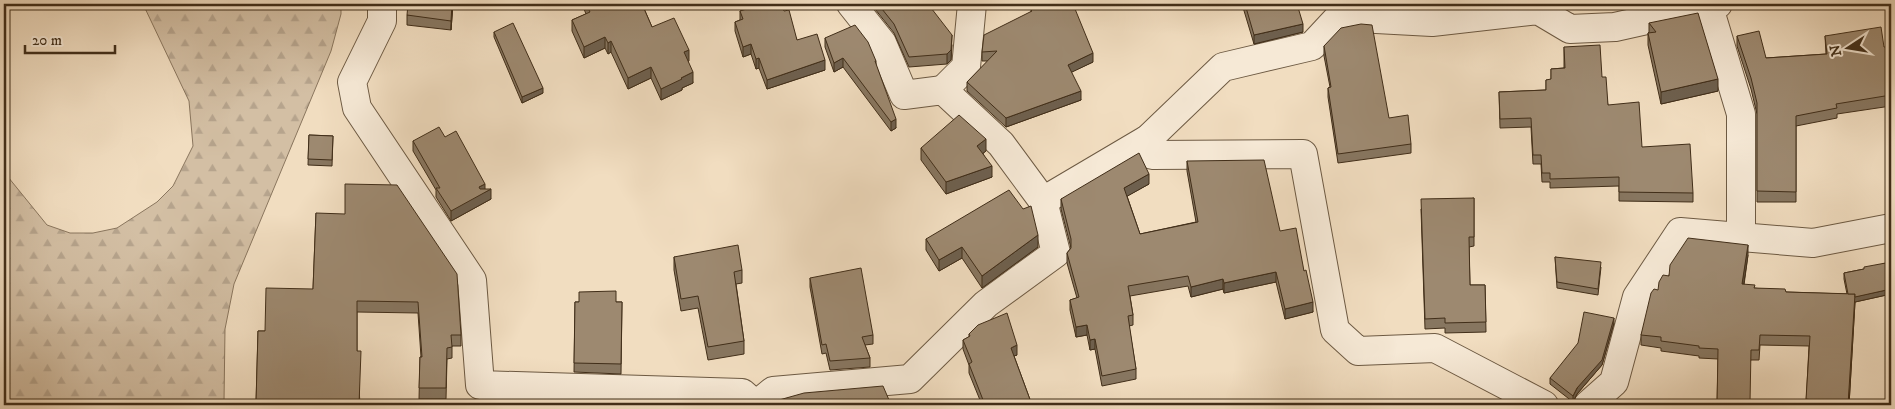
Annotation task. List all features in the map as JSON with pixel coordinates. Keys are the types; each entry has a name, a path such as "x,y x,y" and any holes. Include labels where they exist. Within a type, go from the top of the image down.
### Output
{"street":[{"path":"382,4 382,21 352,82 357,108 472,280 479,395 742,393 756,405 773,391 910,379 986,304 1056,253 1044,202 1001,144 943,90"},
{"path":"851,4 882,42 904,95 943,90 966,67 972,4"},
{"path":"1044,202 1148,139 1223,67 1312,46 1339,17 1538,10 1570,29 1615,27 1712,4 1741,114 1741,237"},
{"path":"1148,139 1152,155 1303,154 1335,330 1358,351 1435,348 1544,405"},
{"path":"1588,405 1614,382 1637,297 1680,232 1813,243 1891,228"}],"green space":[{"path":"143,4 341,4 341,14 331,51 234,284 225,329 224,401 227,405 4,405 4,172 47,225 70,233 93,233 117,228 157,202 173,186 193,146 189,101"}],"building":[{"path":"408,4 452,4 451,21 407,15"},
{"path":"586,4 642,4 652,27 674,18 689,50 684,52 693,72 661,89 651,67 628,78 611,41 608,43 605,37 584,47 572,20 590,12"},
{"path":"749,4 782,4 784,11 789,10 797,40 817,34 825,60 767,80 759,58 756,59 751,44 743,47 735,22 743,19 740,11 750,8"},
{"path":"878,4 928,4 952,35 951,50 947,54 909,57 894,24"},
{"path":"1045,4 1073,4 1093,53 1068,65 1081,91 1006,118 967,82 997,51 982,52 984,35"},
{"path":"1245,4 1297,4 1303,24 1254,35"},
{"path":"1698,13 1718,79 1661,92 1648,33 1656,32 1649,23"},
{"path":"513,23 543,88 522,97 494,32"},
{"path":"1361,24 1372,25 1389,118 1408,115 1411,144 1338,154 1328,88 1331,87 1324,46 1341,28"},
{"path":"855,25 868,42 876,61 896,119 891,122 843,58 834,63 825,38"},
{"path":"1881,27 1884,47 1888,47 1891,68 1888,71 1891,95 1836,104 1837,108 1796,116 1796,192 1757,191 1757,103 1737,36 1759,31 1766,58 1827,54 1825,36"},
{"path":"1600,45 1602,77 1606,77 1608,105 1639,102 1642,147 1690,144 1693,193 1619,192 1619,177 1550,179 1550,173 1542,173 1541,155 1533,155 1531,118 1500,119 1499,92 1546,90 1546,80 1551,79 1551,69 1565,68 1564,47"},
{"path":"959,115 986,139 977,146 992,166 946,182 921,148"},
{"path":"439,127 445,137 456,131 485,184 479,187 480,189 491,189 451,211 436,188 440,188 413,141"},
{"path":"309,135 333,136 332,160 308,159"},
{"path":"1139,153 1149,174 1124,188 1140,234 1198,222 1187,161 1264,160 1280,231 1296,228 1304,271 1306,270 1313,302 1285,309 1276,272 1224,283 1223,279 1191,287 1188,276 1128,286 1133,315 1128,316 1136,369 1102,376 1095,339 1090,340 1087,325 1076,327 1070,300 1079,297 1067,253 1071,248 1071,239 1061,199"},
{"path":"345,184 397,185 457,274 461,335 451,335 452,347 447,348 446,388 419,388 420,357 422,357 418,302 357,301 357,351 361,351 359,405 270,405 270,402 256,402 258,331 265,331 266,288 313,289 316,213 345,214"},
{"path":"1009,190 1023,209 1031,206 1038,235 982,276 962,247 939,260 926,239"},
{"path":"1474,198 1474,237 1469,237 1470,285 1485,285 1486,322 1445,323 1445,318 1425,319 1421,199"},
{"path":"1688,238 1748,245 1742,284 1755,285 1754,288 1785,289 1786,292 1855,294 1848,405 1813,405 1812,400 1806,399 1810,336 1760,335 1759,350 1751,350 1750,402 1766,402 1766,405 1717,405 1718,349 1699,348 1699,346 1661,341 1661,337 1641,335 1651,293 1654,289 1658,290 1659,282 1663,275 1669,276 1670,265"},
{"path":"738,245 742,270 734,272 744,341 708,347 698,296 681,299 674,257"},
{"path":"1555,257 1601,262 1598,289 1557,282"},
{"path":"1891,262 1891,289 1855,297 1855,294 1848,294 1844,273"},
{"path":"861,268 873,335 862,337 870,358 830,361 826,344 822,345 810,278"},
{"path":"616,291 616,302 622,302 621,364 574,363 575,302 579,302 579,292"},
{"path":"1584,312 1614,318 1602,360 1577,388 1573,396 1550,378 1578,343"},
{"path":"1007,313 1017,345 1011,348 1032,405 985,405 969,364 972,362 963,340 970,336 969,334 978,325"},
{"path":"883,386 889,400 872,405 773,405 772,402 804,393"}]}
